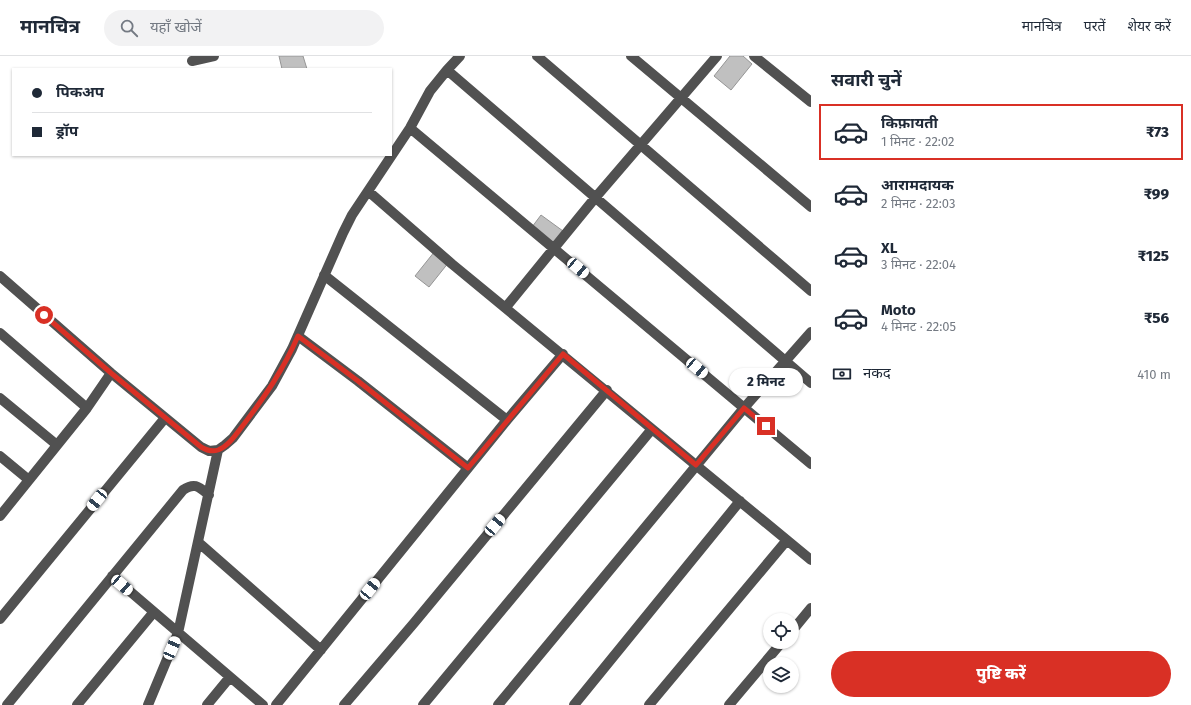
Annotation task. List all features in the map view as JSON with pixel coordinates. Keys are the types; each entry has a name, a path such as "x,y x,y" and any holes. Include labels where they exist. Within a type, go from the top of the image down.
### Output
{"street":[{"path":"192,61 214,56"},
{"path":"392,155 410,128 430,91 460,56"},
{"path":"538,56 811,291"},
{"path":"631,56 811,207"},
{"path":"506,307 595,198 717,56"},
{"path":"754,56 811,102"},
{"path":"447,70 811,382"},
{"path":"410,128 554,247 811,464"},
{"path":"0,276 111,373 201,447 209,451 218,450 234,438 272,386 285,365 352,215 391,156"},
{"path":"368,191 452,264 607,390 811,560"},
{"path":"324,275 507,420"},
{"path":"498,705 696,465 811,332"},
{"path":"0,333 87,408"},
{"path":"298,336 358,381 468,468"},
{"path":"276,705 507,420 563,354"},
{"path":"0,516 87,408 111,373"},
{"path":"344,705 607,390"},
{"path":"0,398 57,445"},
{"path":"0,619 165,418"},
{"path":"423,705 652,429"},
{"path":"148,705 178,633 218,450"},
{"path":"0,456 29,480"},
{"path":"7,705 183,490 189,485 195,486 209,495"},
{"path":"574,705 740,501"},
{"path":"649,705 787,540"},
{"path":"198,542 321,650"},
{"path":"112,576 153,613 262,705"},
{"path":"799,623 811,608"},
{"path":"77,705 153,613"},
{"path":"729,705 776,649"},
{"path":"207,705 230,677"}],"building":[{"path":"279,56 303,56 307,68 282,68"},
{"path":"730,56 743,56 752,64 731,90 714,76"},
{"path":"541,215 563,231 553,244 532,227"},
{"path":"435,251 449,262 429,287 415,276"}],"route":[{"path":"44,315 111,373 201,447 209,451 218,450 234,438 272,386 285,365 298,336 358,381 468,468 563,354 696,465 744,408 766,426"}]}
